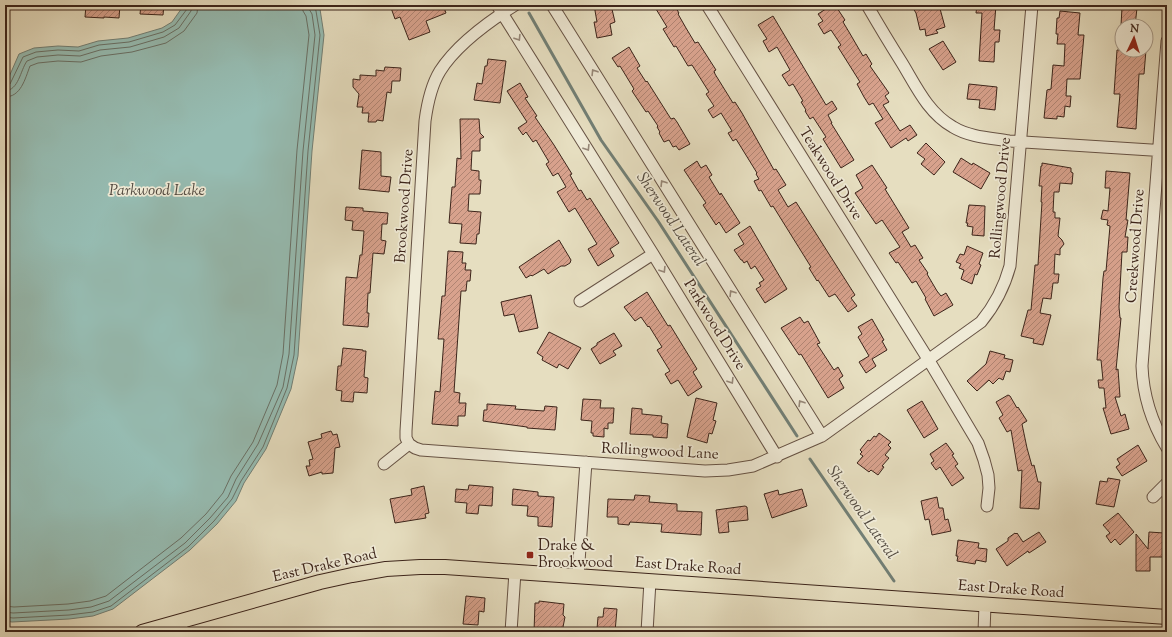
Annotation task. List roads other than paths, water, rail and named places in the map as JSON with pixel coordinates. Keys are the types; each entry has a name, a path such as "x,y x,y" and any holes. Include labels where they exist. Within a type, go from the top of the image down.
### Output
{"main road":[{"name":"East Drake Road","path":"142,632 182,627 320,582 380,570 420,567 445,567 1167,617"}],"street":[{"path":"552,5 822,436"},
{"name":"Teakwood Drive","path":"707,5 928,359 978,443 988,475 989,488 987,506"},
{"path":"867,5 925,102 942,120 954,128 985,138 1021,142 1163,151"},
{"name":"Rollingwood Drive","path":"928,359 981,322 991,310 1002,291 1006,280 1010,266 1032,5"},
{"name":"Brookwood Drive","path":"409,444 406,438 406,431 426,116 429,100 440,71 452,57 500,9 513,6"},
{"name":"Parkwood Drive","path":"500,9 778,457"},
{"name":"Creekwood Drive","path":"1167,41 1163,151 1142,366 1146,398 1153,419 1167,448"},
{"path":"580,301 653,254"},
{"name":"Rollingwood Lane","path":"409,444 421,450 705,471 728,470 754,466 778,457 822,436 928,359"},
{"path":"384,464 409,444"},
{"path":"578,576 586,462"},
{"path":"1154,497 1167,483"},
{"path":"511,632 515,572"},
{"path":"647,632 650,581"},
{"path":"984,632 986,605"}],"water":[{"name":"Parkwood Lake","path":"184,5 316,5 320,9 324,35 312,151 298,356 291,389 266,449 244,483 236,501 217,524 190,550 113,609 93,616 69,619 12,622 5,621 5,86 19,54 34,48 58,46 78,47 98,41 128,38 162,28 172,22"}],"waterway":[{"name":"Sherwood Lateral","path":"529,13 601,140 658,221 797,436"},
{"name":"Sherwood Lateral","path":"810,459 894,581"}],"place":[{"name":"Drake & Brookwood","path":"530,555"}]}
